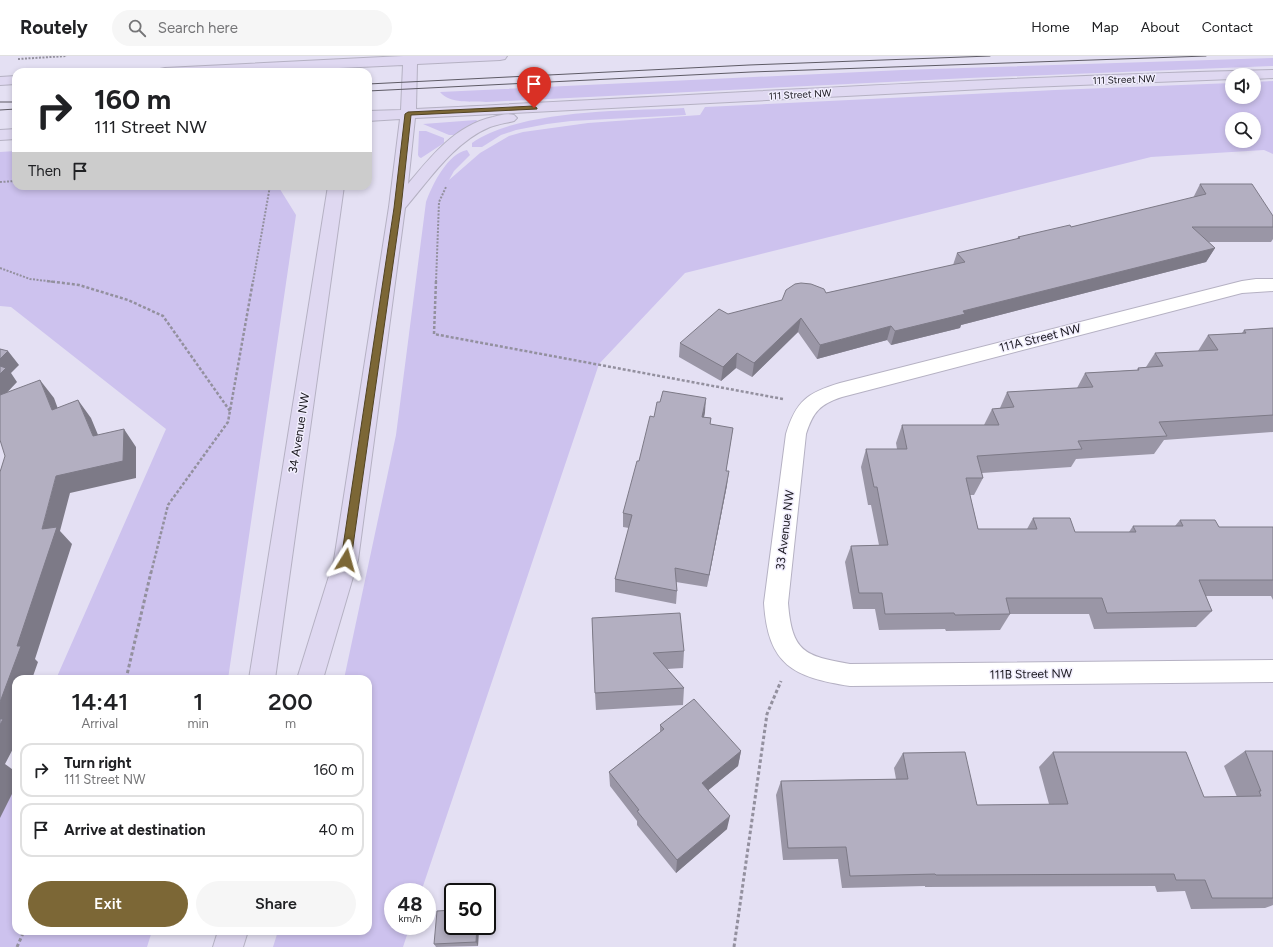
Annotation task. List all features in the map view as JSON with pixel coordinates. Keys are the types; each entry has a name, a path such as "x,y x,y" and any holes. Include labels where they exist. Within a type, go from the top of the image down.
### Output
{"main road":[{"path":"189,68 232,63 262,56"},
{"path":"262,68 358,64 410,58 500,56"},
{"path":"311,675 346,560 397,208 408,114 410,58"},
{"path":"1261,74 1273,74"},
{"name":"111 Street NW","path":"372,116 1004,84 1225,75"},
{"path":"0,81 12,80"},
{"path":"397,208 444,154 461,138 482,125 549,107"},
{"path":"0,135 12,134"},
{"path":"321,190 331,209"},
{"name":"34 Avenue NW","path":"263,675 319,302 331,209 335,190"},
{"path":"223,947 224,935"},
{"path":"228,947 232,935"}],"street":[{"name":"111A Street NW","path":"811,404 830,393 840,390 1242,287 1273,285"},
{"name":"33 Avenue NW","path":"792,656 782,642 776,622 776,603 796,434 803,412 811,404"},
{"name":"111B Street NW","path":"792,656 810,666 829,672 850,675 1273,671"}],"path":[{"path":"15,59 67,56"},
{"path":"0,182 12,181"},
{"path":"447,186 439,202 434,334 811,404"},
{"path":"127,675 156,548 168,505 228,422 269,190"},
{"path":"0,268 30,278 79,285 128,300 163,316 230,412"},
{"path":"734,947 766,714 792,656"},
{"path":"17,947 22,935"}],"shaded area":[{"path":"1273,58 1273,66 969,78 486,102 455,100 444,96 440,92 902,70"},
{"path":"1273,81 1273,154 1264,150 1151,157 685,273 599,364 424,883 384,883 384,935 407,935 403,947 273,947 277,935 372,935 372,675 345,675 396,435 426,202 432,187 447,163 460,152 467,150 470,155 454,171 449,180 480,153 509,136 523,132 588,123 700,115 705,107 1225,83 1225,104 1261,104 1261,82"},
{"path":"684,108 686,115 571,121 547,124 516,130 501,135 482,147 472,147 472,143 493,132 518,124 545,118 604,111"},
{"path":"476,120 478,123 455,135 449,135 423,124"},
{"path":"419,131 426,131 444,138 444,143 421,158 418,155"},
{"path":"12,151 12,190 280,190 296,215 229,675 58,675 166,429 11,307 0,306 0,152"},
{"path":"12,779 12,935 151,935 147,947 0,947 0,806"}],"building":[{"path":"1200,184 1252,184 1273,216 1273,227 1192,227 1215,248 963,311 965,314 895,331 891,326 820,345 801,318 754,363 737,353 723,367 680,343 719,309 728,314 782,300 786,290 795,284 811,284 824,289 826,293 965,262 957,253 1020,238 1018,237 1070,225 1071,227 1206,194"},
{"path":"1273,328 1273,415 1159,422 1167,436 1078,441 1082,449 977,456 983,478 966,478 978,529 1037,529 1033,518 1070,518 1075,532 1136,532 1133,526 1183,526 1180,520 1215,520 1219,527 1273,527 1273,580 1199,580 1212,611 1107,613 1102,598 1006,598 1010,614 885,614 882,593 859,593 851,546 888,545 877,487 874,487 866,449 907,449 902,425 999,425 992,409 1014,407 1007,392 1093,387 1085,373 1139,370 1138,368 1163,366 1155,353 1218,350 1208,335 1246,333 1244,330"},
{"path":"0,349 8,351 0,359"},
{"path":"0,366 6,368 0,374"},
{"path":"40,380 52,410 78,400 93,436 124,429 123,461 56,476 42,529 57,527 17,646 21,646 0,702 0,472 5,456 0,440 0,395"},
{"path":"663,391 706,398 702,417 711,418 710,424 733,428 726,471 729,471 709,575 675,568 677,591 615,579 632,515 623,513 637,461 639,461 650,416 654,417 657,402 660,402"},
{"path":"680,613 684,651 653,653 684,688 595,693 592,618"},
{"path":"694,699 741,751 702,783 730,816 677,860 637,811 639,810 609,772 664,729 660,725"},
{"path":"1245,751 1273,751 1273,898 1212,898 1205,880 1176,880 1174,874 935,874 850,876 846,847 788,848 781,781 908,779 903,753 965,752 977,805 1068,804 1053,752 1186,752 1204,797 1261,796 1259,791 1261,791"},
{"path":"437,911 444,911 444,935 476,935 476,942 434,944"}],"tram line":[{"path":"372,84 749,65 990,56"},
{"path":"372,91 751,72 1206,56"},
{"path":"0,102 12,102"},
{"path":"0,110 12,109"}],"route":[{"path":"346,560 397,208 408,114 534,108"}]}
